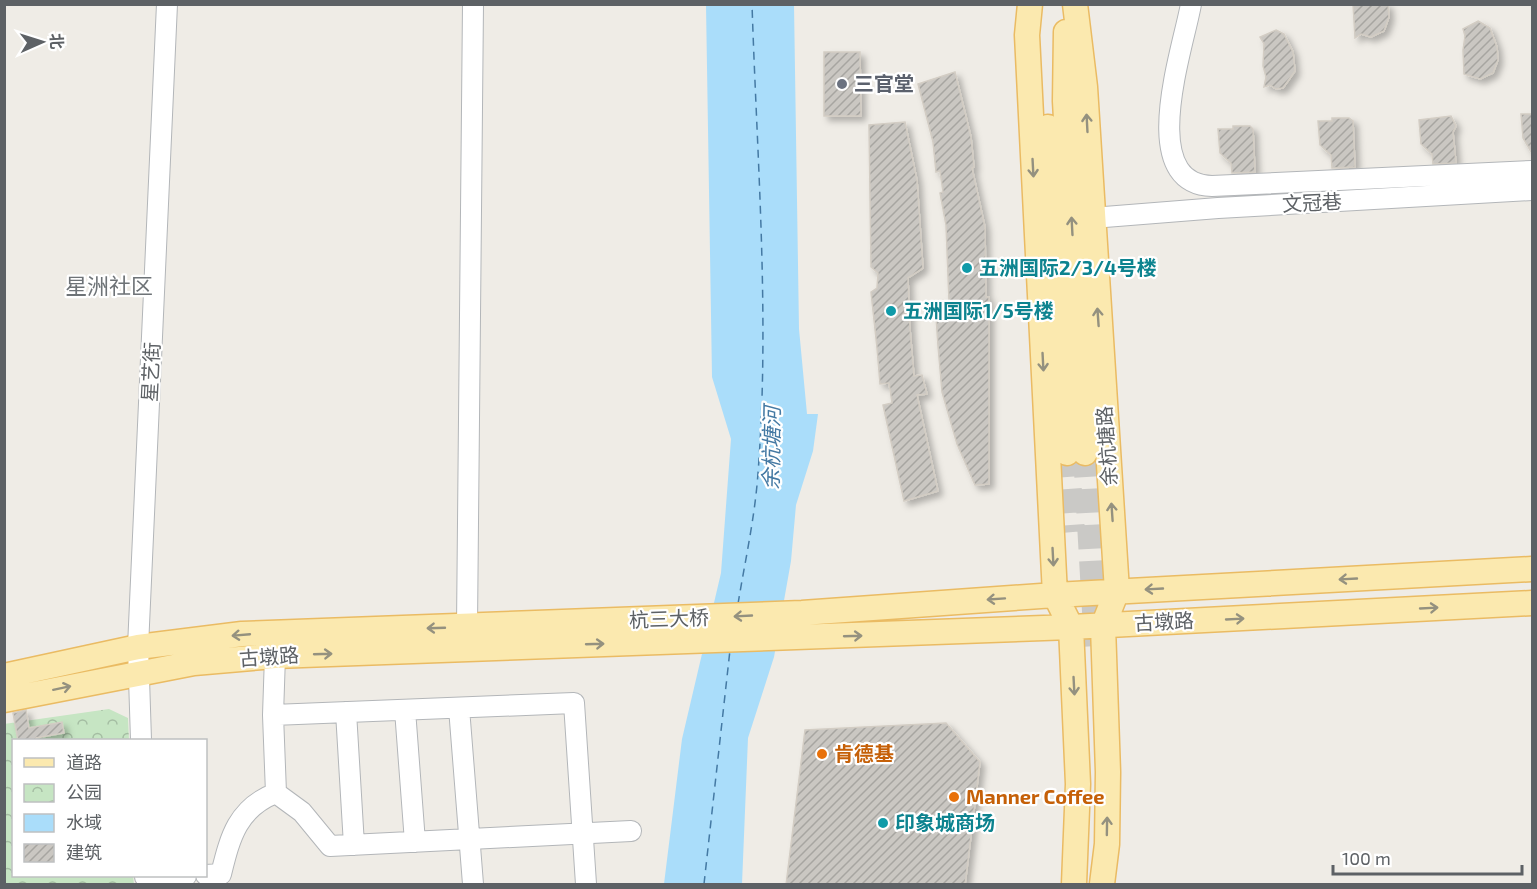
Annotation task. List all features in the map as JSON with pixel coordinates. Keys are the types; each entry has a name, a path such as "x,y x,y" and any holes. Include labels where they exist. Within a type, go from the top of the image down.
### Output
{"main road":[{"path":"1030,4 1028,47 1054,595 1071,627 1078,784 1074,885"},
{"name":"余杭塘路","path":"1041,4 1076,453 1065,101 1066,4"},
{"name":"余杭塘路","path":"1075,4 1085,87 1117,591 1103,626 1108,772 1107,844 1102,885"},
{"name":"古墩路","path":"802,613 1117,591 1533,569"},
{"name":"古墩路","path":"795,638 1103,626 1533,603"},
{"name":"杭三大桥","path":"536,635 802,613"},
{"name":"古墩路","path":"4,676 138,646 242,634 467,626 536,635"},
{"name":"古墩路","path":"4,700 139,672 195,663 536,635"},
{"name":"杭三大桥","path":"536,635 795,638"}],"street":[{"name":"星艺街","path":"141,739 138,646 168,4"},
{"path":"467,626 473,4"},
{"path":"1191,4 1173,78 1169,131 1174,157 1182,175 1191,182 1212,186 1533,171"},
{"name":"文冠巷","path":"1092,218 1218,208 1533,190"},
{"path":"275,656 273,715 276,793"},
{"path":"273,715 574,703 586,885"},
{"path":"459,708 474,885"},
{"path":"405,710 416,842"},
{"path":"346,712 354,845"},
{"path":"276,793 302,812 330,846 631,831"},
{"path":"207,875 221,874 232,831 261,799 276,793"},
{"path":"145,879 172,877"}],"green space":[{"path":"109,709 128,718 129,739 12,739 12,877 133,877 134,884 5,884 4,724"}],"water":[{"name":"余杭塘河","path":"706,5 794,5 799,329 807,414 818,414 813,451 796,505 791,561 774,657 748,738 742,884 664,884 682,739 721,573 731,439 712,377"}],"building":[{"path":"1353,4 1388,4 1389,17 1384,31 1371,37 1361,34 1355,38"},
{"path":"1478,21 1490,28 1497,47 1498,60 1493,73 1480,79 1464,74 1463,50 1465,36 1463,29"},
{"path":"1276,30 1284,34 1293,52 1295,71 1283,88 1276,89 1270,85 1264,87 1266,77 1263,66 1264,44 1260,37"},
{"name":"三官堂","path":"824,52 860,52 861,116 824,116"},
{"name":"五洲国际2/3/4号楼","path":"955,72 971,137 974,167 972,168 985,227 986,297 989,297 989,484 975,485 957,444 942,392 935,302 949,301 946,225 940,193 943,192 940,171 936,172 933,142 918,84"},
{"path":"1521,114 1533,114 1533,155 1523,138"},
{"path":"1451,116 1456,126 1453,132 1456,163 1433,164 1432,154 1421,144 1419,120"},
{"path":"1332,118 1349,118 1353,121 1355,167 1332,168 1331,155 1320,145 1318,121 1332,121"},
{"name":"五洲国际1/5号楼","path":"905,122 917,180 923,268 908,278 914,376 922,375 927,394 917,395 938,491 904,501 883,405 892,403 889,383 880,384 871,292 877,288 878,273 871,267 869,125"},
{"path":"1233,126 1250,126 1253,129 1255,172 1232,173 1231,163 1220,153 1218,129 1233,129"},
{"path":"26,710 29,728 62,722 64,733 36,739 18,739 13,713"},
{"name":"印象城商场","path":"946,723 980,762 965,885 786,885 805,730"}],"ferry route":[{"path":"738,604 757,489 763,356 763,298 752,4"},
{"path":"704,884 730,650"}],"tunnel":[{"path":"1067,453 1073,532"},
{"path":"1085,453 1096,646"}],"place":[{"name":"三官堂","path":"842,84"},
{"name":"五洲国际2/3/4号楼","path":"967,268"},
{"name":"五洲国际1/5号楼","path":"891,311"},
{"name":"肯德基","path":"822,754"},
{"name":"Manner Coffee","path":"954,797"},
{"name":"印象城商场","path":"883,823"}],"district":[{"name":"星洲社区","path":"109,286"}]}
